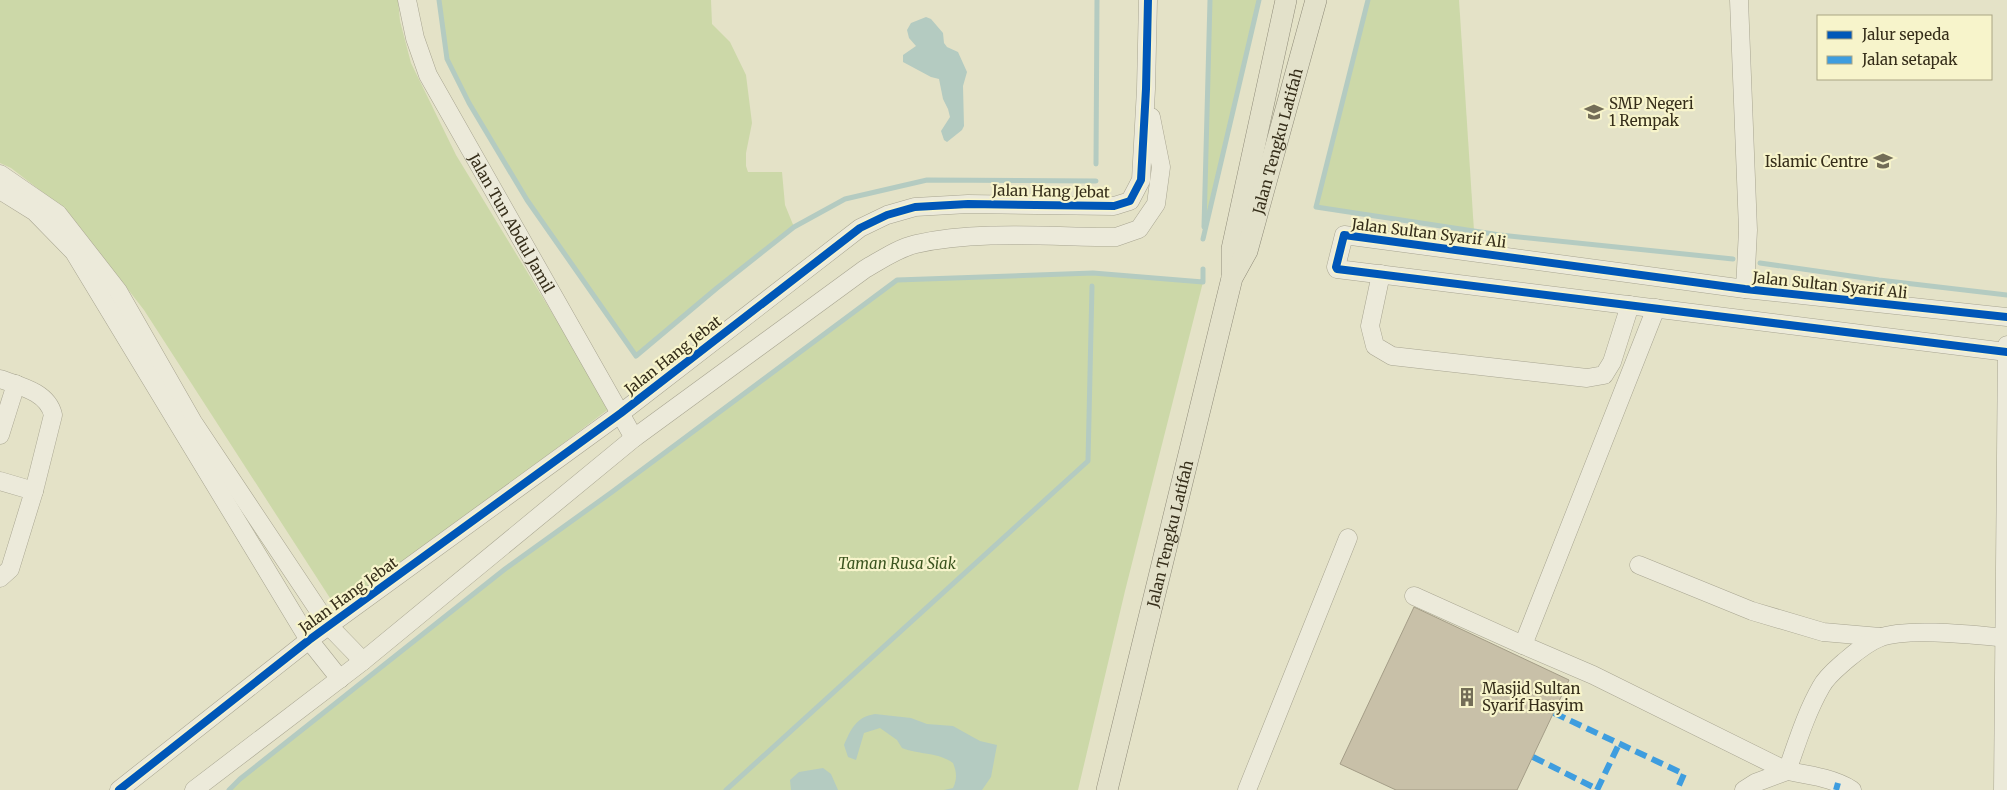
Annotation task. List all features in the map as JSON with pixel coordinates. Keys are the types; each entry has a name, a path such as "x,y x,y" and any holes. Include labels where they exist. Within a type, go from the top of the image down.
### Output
{"main road":[{"name":"Jalan Tengku Latifah","path":"1107,790 1232,278 1232,249 1286,0"},
{"name":"Jalan Tengku Latifah","path":"1232,278 1247,251 1316,0"}],"street":[{"name":"Jalan Tun Abdul Jamil","path":"407,0 415,38 428,75 634,438"},
{"name":"Jalan Hang Jebat","path":"119,790 309,640 621,413 860,228 914,207 968,204 1114,206 1130,201 1141,180 1148,0"},
{"path":"1739,0 1748,230 1745,289"},
{"name":"Jalan Hang Jebat","path":"194,790 215,782 634,438 857,275 888,255 915,244 970,236 1116,237 1139,229 1156,204 1161,167 1146,89"},
{"path":"0,174 58,214 118,291 193,422 330,626 363,661"},
{"path":"0,190 35,212 74,252 309,640 340,678"},
{"name":"Jalan Sultan Syarif Ali","path":"2007,317 1745,289 1343,236 1336,268 2007,349"},
{"path":"1381,274 1370,326 1375,346 1392,356 1587,378 1604,375 1612,362 1630,305"},
{"path":"1522,645 1656,308"},
{"path":"2003,790 2007,349"},
{"path":"0,435 8,382 44,397 53,415 34,491 10,569 0,578"},
{"path":"0,481 34,491"},
{"path":"1246,790 1348,538"},
{"path":"1639,565 1760,613 1823,632 1880,637 1917,633 1963,634 2005,638"},
{"path":"1414,596 1593,675 1787,771 1817,776 1844,785 1852,790"},
{"path":"1744,790 1755,783 1787,771 1807,715 1822,685 1855,653 1880,637"}],"green space":[{"path":"0,0 398,0 400,21 411,63 456,155 610,408 339,612 144,310 67,211 11,168 0,163"},
{"path":"440,0 711,0 712,24 730,42 746,75 752,123 746,153 748,172 782,172 785,205 794,227 636,356 527,200 469,103 447,59"},
{"path":"1210,0 1259,0 1203,239"},
{"path":"1368,0 1459,0 1474,231 1316,207"},
{"name":"Taman Rusa Siak","path":"1093,273 1203,282 1125,591 1078,790 229,790 240,779 505,569 612,492 897,280"}],"shaded area":[{"path":"926,17 931,19 943,33 944,43 947,47 958,52 967,72 963,86 964,126 962,130 947,142 944,140 941,131 950,117 943,99 939,79 931,77 903,62 903,55 916,46 909,38 907,30 911,23"},
{"path":"875,714 911,718 927,724 953,726 980,741 997,745 991,777 982,790 944,790 953,788 954,785 956,776 953,763 935,755 902,748 897,740 880,728 864,733 856,760 848,757 844,745 852,729 863,718"},
{"path":"823,768 831,774 838,790 791,790 790,780 799,772"}],"building":[{"name":"Masjid Sultan Syarif Hasyim","path":"1414,607 1569,680 1517,790 1396,790 1340,764"}],"waterway":[{"path":"439,0 447,59 469,103 527,200 636,356 794,227 845,199 927,180 1096,181"},
{"path":"1096,164 1097,0"},
{"path":"1204,227 1210,0"},
{"path":"1203,239 1259,0"},
{"path":"1368,0 1316,207 1500,235 1733,259"},
{"path":"1760,263 1879,280 2007,295"},
{"path":"229,790 240,779 505,569 612,492 897,280 1093,273 1203,282 1203,269"},
{"path":"726,790 1088,461 1092,286"}],"marked path":[{"path":"1554,713 1684,774 1677,790"},
{"path":"1597,790 1619,744"},
{"path":"1533,757 1599,790"},
{"path":"1836,790 1838,783"}],"cycle path":[{"path":"119,790 309,640 621,413 860,228 887,215 915,207 968,204 1114,206 1130,201 1141,180 1148,0"},
{"path":"2007,317 1745,289 1344,235 1336,267 1337,269 2007,352"}],"place":[{"name":"SMP Negeri 1 Rempak","path":"1594,112"},
{"name":"Islamic Centre","path":"1883,161"},
{"name":"Masjid Sultan Syarif Hasyim","path":"1467,697"}]}
